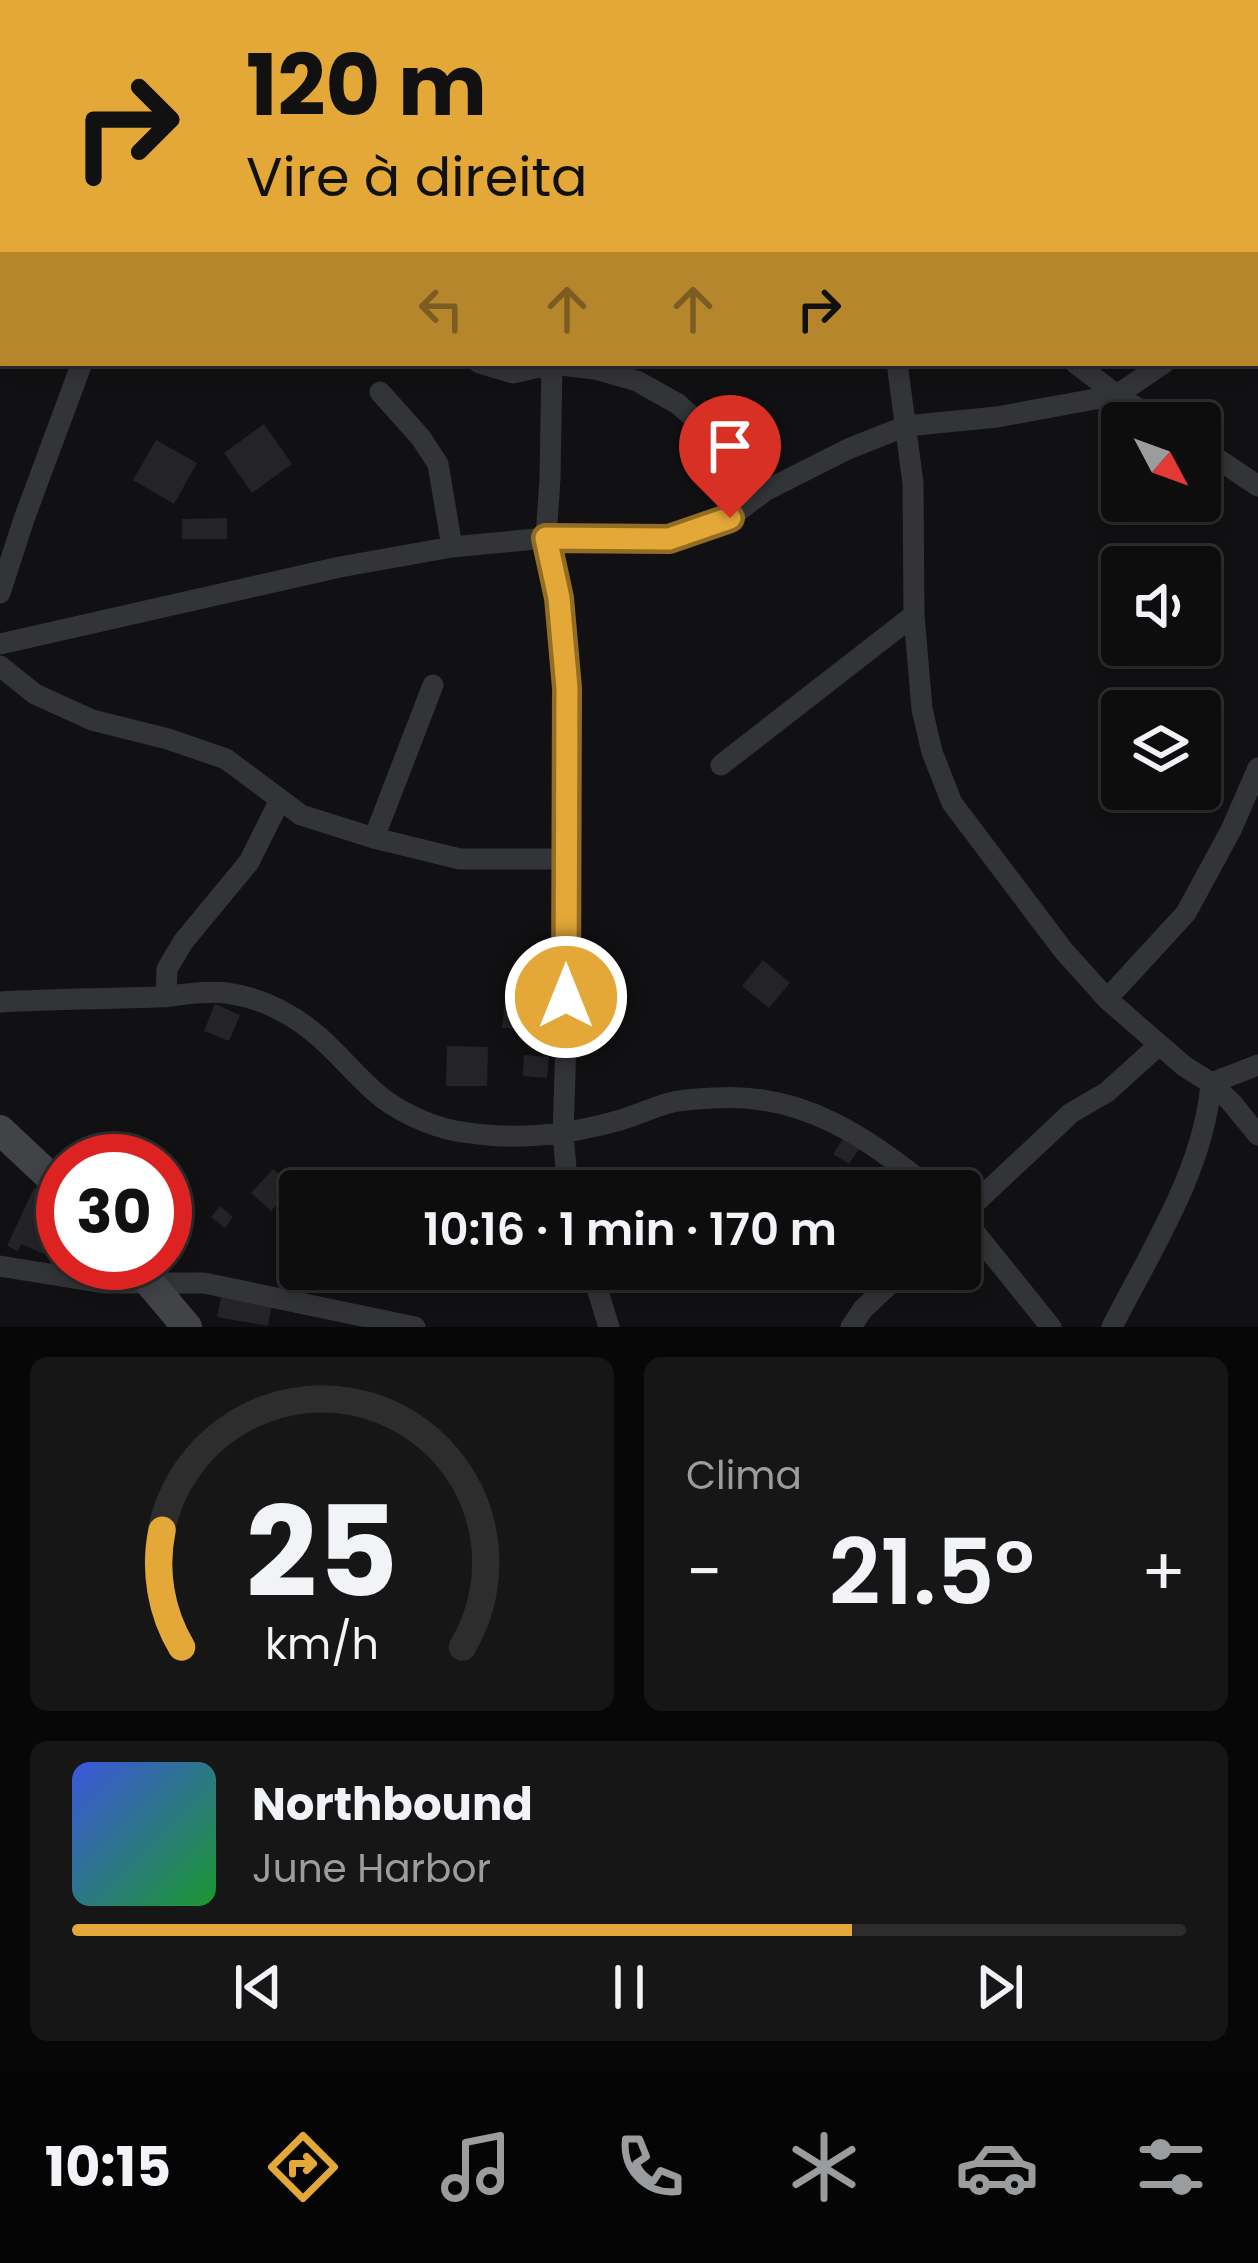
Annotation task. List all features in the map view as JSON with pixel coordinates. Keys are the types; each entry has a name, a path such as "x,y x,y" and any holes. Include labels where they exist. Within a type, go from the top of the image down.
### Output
{"street":[{"path":"0,593 81,366"},
{"path":"488,366 513,374 543,366"},
{"path":"551,366 546,538 559,598 567,688 566,1170"},
{"path":"569,366 637,381 678,404 741,461 765,491"},
{"path":"897,366 913,483 914,615 922,709 952,803 1063,950 1107,999 1211,1083 1258,1136"},
{"path":"1079,366 1128,402"},
{"path":"0,644 340,567 452,547 546,538 669,539 730,518 765,491 906,426 998,417 1117,395 1160,366"},
{"path":"380,392 438,464 452,547"},
{"path":"1221,462 1258,486"},
{"path":"721,765 914,615"},
{"path":"0,666 35,694 92,720 226,759 301,815 460,859 565,859"},
{"path":"374,838 433,686"},
{"path":"1107,999 1186,913 1258,768"},
{"path":"166,997 167,969 183,942 249,862 280,800"},
{"path":"0,1002 222,992 256,999 286,1013 315,1032 378,1096 450,1130 533,1138 620,1120 674,1101 731,1097 782,1101 836,1122 907,1170"},
{"path":"981,1197 1070,1113 1107,1092 1159,1045"},
{"path":"1211,1083 1258,1065"},
{"path":"1112,1327 1191,1165 1208,1115 1211,1083"},
{"path":"0,1130 36,1164"},
{"path":"981,1240 1052,1327"},
{"path":"0,1266 36,1272"},
{"path":"192,1281 415,1327"},
{"path":"156,1290 187,1327"},
{"path":"598,1290 609,1327"},
{"path":"851,1327 884,1290"}],"building":[{"path":"264,424 292,464 252,493 224,453"},
{"path":"156,440 197,463 174,504 133,480"},
{"path":"227,518 227,539 182,539 182,519"},
{"path":"590,955 625,982 604,1008 569,981"},
{"path":"763,960 790,983 769,1008 742,986"},
{"path":"505,1001 534,1004 531,1030 502,1028"},
{"path":"215,1004 240,1015 229,1041 204,1031"},
{"path":"447,1046 488,1047 487,1086 446,1086"},
{"path":"524,1055 549,1057 547,1078 523,1076"},
{"path":"843,1139 859,1149 849,1164 833,1154"},
{"path":"273,1169 279,1174 279,1202 271,1211 251,1193"},
{"path":"36,1189 36,1251 21,1244 18,1251 7,1246"},
{"path":"220,1206 233,1217 225,1228 211,1217"},
{"path":"221,1297 272,1305 268,1326 217,1317"}],"route":[{"path":"566,997 567,688 559,598 546,538 669,539 730,518"}]}
